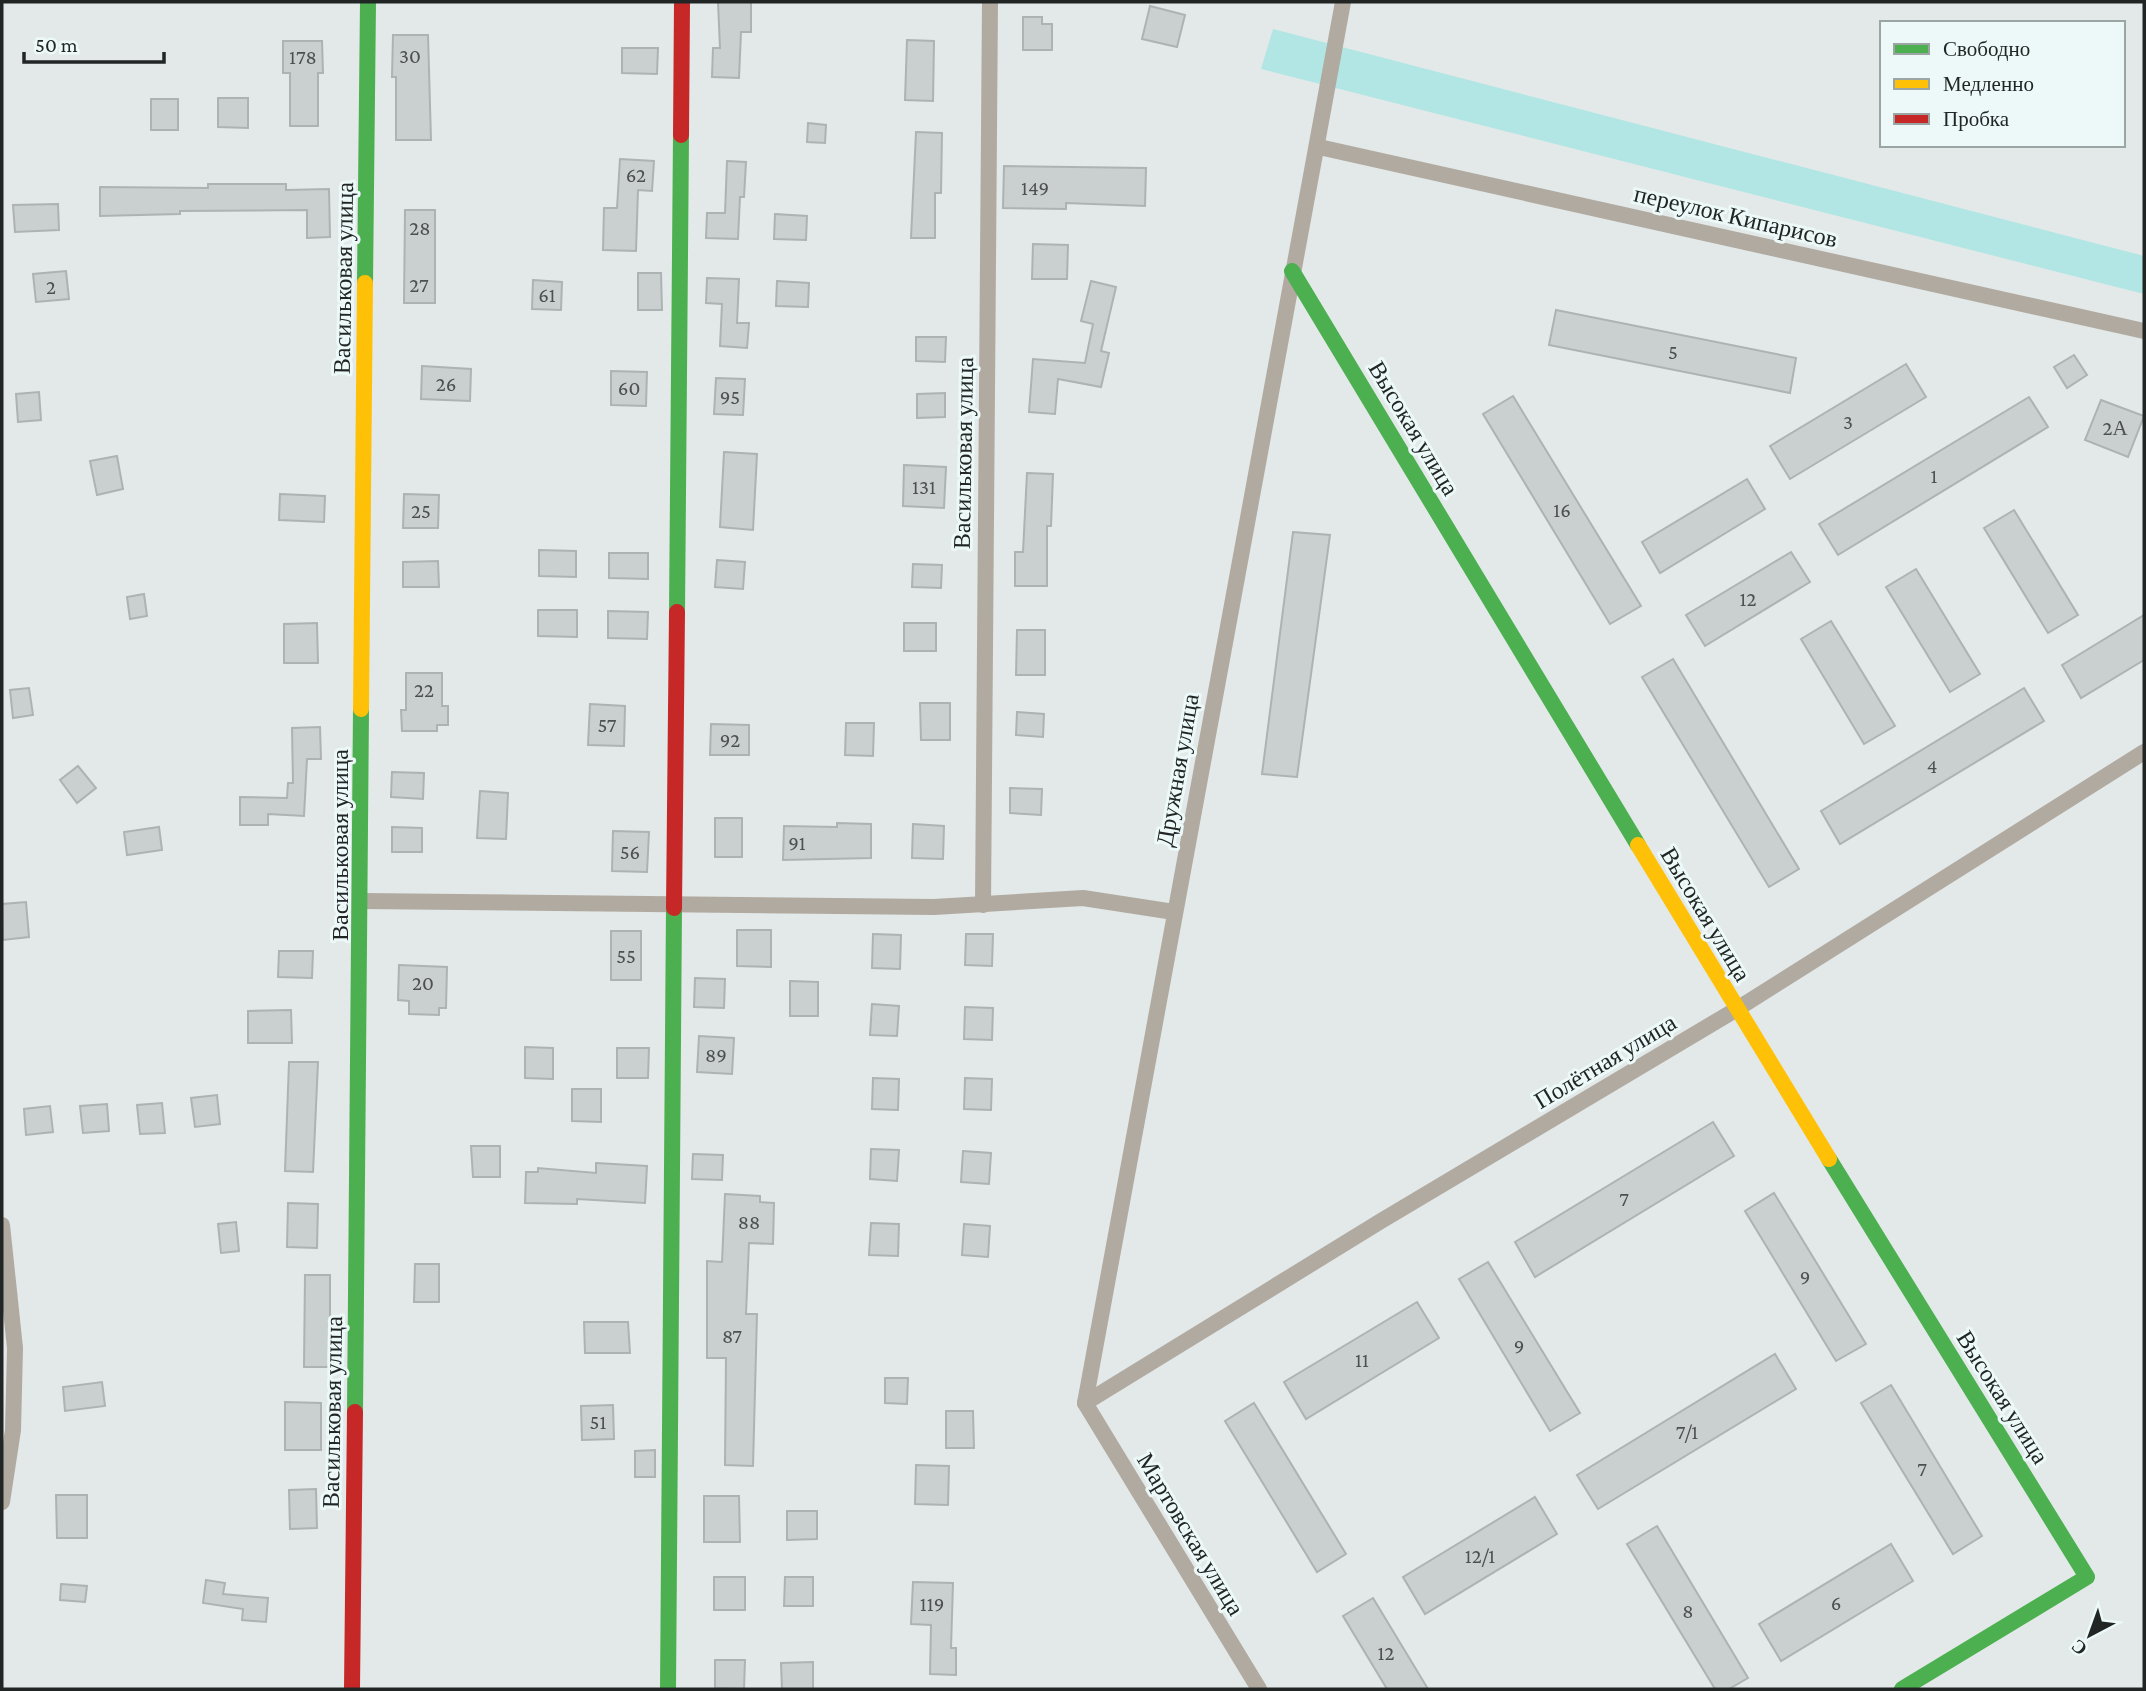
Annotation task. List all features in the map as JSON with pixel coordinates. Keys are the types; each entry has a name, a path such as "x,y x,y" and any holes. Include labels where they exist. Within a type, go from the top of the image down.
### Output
{"street":[{"name":"Васильковая улица","path":"352,1689 362,901 368,2"},
{"path":"668,1689 682,2"},
{"name":"Васильковая улица","path":"983,905 990,2"},
{"name":"Дружная улица","path":"1085,1403 1292,271 1319,147 1343,2"},
{"name":"переулок Кипарисов","path":"1319,147 2144,331"},
{"name":"Высокая улица","path":"1292,271 1737,1009 2088,1577 1902,1689"},
{"name":"Полётная улица","path":"1085,1403 1370,1228 1737,1009 2144,752"},
{"path":"362,901 472,904 674,902 983,905 1083,898 1174,912"},
{"path":"2,1226 15,1348 13,1430 2,1502"},
{"name":"Мартовская улица","path":"1085,1403 1259,1689"}],"shaded area":[{"path":"1273,29 2144,256 2144,294 1261,69"}],"building":[{"path":"718,2 751,2 751,32 741,32 739,78 712,77 713,48 720,48"},
{"path":"1150,6 1185,15 1177,47 1142,39"},
{"path":"1023,17 1042,17 1042,24 1052,24 1052,50 1023,50"},
{"path":"393,35 428,35 431,140 396,140 396,77 392,77"},
{"path":"907,40 934,41 933,101 905,100"},
{"path":"283,41 322,41 323,73 318,73 318,126 290,126 290,73 283,73"},
{"path":"622,48 658,48 657,74 622,73"},
{"path":"218,98 248,98 248,128 218,127"},
{"path":"151,99 178,99 178,130 151,130"},
{"path":"808,123 826,125 825,143 807,142"},
{"path":"916,132 942,133 941,193 935,193 935,238 911,238"},
{"path":"620,159 654,161 652,191 638,190 636,251 603,250 604,208 617,208"},
{"path":"727,161 746,162 744,197 740,197 738,239 706,238 707,213 725,213"},
{"path":"1004,166 1146,168 1145,206 1066,203 1066,209 1003,208"},
{"path":"208,184 286,184 286,190 329,189 330,237 307,238 307,210 180,211 180,214 100,216 100,187 208,188"},
{"path":"58,204 59,230 15,232 13,205"},
{"path":"405,210 435,210 435,303 404,303"},
{"path":"775,214 807,216 806,240 774,239"},
{"path":"1033,244 1068,245 1067,279 1032,279"},
{"path":"66,271 69,299 36,302 33,274"},
{"path":"638,273 661,273 662,310 638,310"},
{"path":"707,278 739,279 737,323 749,323 747,348 720,346 722,304 706,303"},
{"path":"533,280 562,282 561,310 532,309"},
{"path":"777,281 809,283 808,307 776,306"},
{"path":"1091,281 1116,287 1101,351 1109,353 1101,387 1058,379 1055,414 1029,412 1033,359 1085,363 1093,324 1081,321"},
{"path":"1556,310 1796,358 1790,393 1549,345"},
{"path":"916,337 946,337 945,362 916,361"},
{"path":"2074,355 2087,375 2067,388 2054,367"},
{"path":"1906,364 1926,397 1790,479 1770,446"},
{"path":"422,366 471,369 470,401 421,399"},
{"path":"611,371 647,372 646,406 611,405"},
{"path":"716,378 745,379 743,415 714,414"},
{"path":"39,392 41,420 18,422 16,394"},
{"path":"945,393 945,417 917,418 917,394"},
{"path":"1513,396 1641,606 1610,624 1483,414"},
{"path":"2029,397 2048,427 1838,555 1819,524"},
{"path":"2101,400 2144,416 2128,457 2085,440"},
{"path":"724,452 757,454 753,530 720,527"},
{"path":"117,456 123,489 97,495 90,461"},
{"path":"904,465 946,467 944,508 903,506"},
{"path":"1027,473 1053,474 1051,526 1047,526 1047,586 1015,586 1015,552 1023,552"},
{"path":"1747,479 1765,509 1660,573 1642,542"},
{"path":"280,494 325,496 324,522 279,520"},
{"path":"404,494 439,495 438,528 403,528"},
{"path":"2014,510 2078,615 2048,633 1984,528"},
{"path":"1293,532 1330,535 1297,777 1262,774"},
{"path":"539,550 576,551 576,577 539,576"},
{"path":"1791,552 1810,582 1705,646 1686,615"},
{"path":"609,553 648,553 648,579 609,578"},
{"path":"717,560 745,562 743,589 715,587"},
{"path":"438,561 439,587 403,587 403,562"},
{"path":"913,564 942,565 941,588 912,587"},
{"path":"1916,569 1980,674 1950,692 1886,587"},
{"path":"144,594 147,616 130,619 127,597"},
{"path":"538,610 577,610 577,637 538,636"},
{"path":"608,611 648,612 647,639 608,638"},
{"path":"2144,615 2144,660 2081,698 2062,665"},
{"path":"1831,621 1895,726 1864,744 1801,639"},
{"path":"317,623 318,663 284,663 284,624"},
{"path":"904,623 936,623 936,651 904,651"},
{"path":"1017,630 1045,630 1045,675 1016,675"},
{"path":"1673,659 1799,869 1769,887 1642,677"},
{"path":"406,673 442,673 442,706 448,706 448,725 437,725 437,731 402,731 401,710 406,710"},
{"path":"29,688 33,715 13,718 10,690"},
{"path":"2024,688 2044,721 1840,844 1821,811"},
{"path":"920,703 950,703 950,740 921,740"},
{"path":"590,704 625,706 624,746 588,745"},
{"path":"1017,712 1044,714 1043,737 1016,735"},
{"path":"846,723 874,723 873,756 845,755"},
{"path":"711,724 749,725 749,755 710,755"},
{"path":"320,727 321,759 307,759 304,816 268,814 268,825 240,825 240,797 287,798 288,783 293,783 292,728"},
{"path":"78,766 96,788 77,803 60,780"},
{"path":"392,772 424,773 423,799 391,797"},
{"path":"1010,788 1042,789 1041,815 1010,813"},
{"path":"480,791 508,793 506,839 477,838"},
{"path":"715,818 742,818 742,857 715,857"},
{"path":"837,823 871,824 871,858 783,860 784,826 837,827"},
{"path":"913,824 944,826 943,859 912,858"},
{"path":"159,827 162,850 127,855 124,832"},
{"path":"392,827 422,828 422,852 392,852"},
{"path":"613,831 649,832 647,872 612,871"},
{"path":"26,902 29,937 3,940 2,904"},
{"path":"737,930 771,930 771,967 737,966"},
{"path":"611,931 641,931 641,980 611,980"},
{"path":"873,934 901,935 900,969 872,968"},
{"path":"966,934 993,934 992,966 965,965"},
{"path":"279,951 313,951 312,978 278,977"},
{"path":"399,965 447,967 446,1008 439,1008 439,1015 409,1014 409,1001 398,1000"},
{"path":"695,978 725,979 724,1008 694,1007"},
{"path":"790,981 818,982 818,1016 790,1016"},
{"path":"872,1004 899,1006 897,1036 870,1035"},
{"path":"965,1007 993,1008 992,1040 964,1039"},
{"path":"291,1010 292,1043 248,1043 248,1011"},
{"path":"699,1036 734,1038 732,1074 697,1072"},
{"path":"525,1047 553,1048 553,1079 525,1078"},
{"path":"617,1048 649,1048 648,1078 617,1078"},
{"path":"289,1062 318,1062 313,1172 285,1171"},
{"path":"873,1078 899,1079 898,1110 872,1109"},
{"path":"965,1078 992,1079 991,1110 964,1109"},
{"path":"572,1089 601,1089 601,1122 572,1121"},
{"path":"217,1095 220,1124 195,1127 191,1098"},
{"path":"162,1103 165,1133 140,1134 137,1105"},
{"path":"107,1104 109,1131 83,1133 80,1106"},
{"path":"50,1106 53,1132 26,1135 24,1109"},
{"path":"1713,1122 1734,1156 1535,1277 1515,1242"},
{"path":"471,1146 500,1146 500,1177 473,1177"},
{"path":"871,1149 899,1150 897,1181 870,1179"},
{"path":"963,1151 991,1153 989,1184 961,1182"},
{"path":"693,1154 723,1155 722,1180 692,1179"},
{"path":"596,1163 647,1166 645,1203 577,1199 577,1204 525,1203 526,1172 538,1172 538,1168 596,1173"},
{"path":"1774,1193 1866,1344 1836,1361 1745,1211"},
{"path":"725,1194 760,1196 760,1202 774,1203 773,1244 749,1243 746,1314 757,1314 753,1466 725,1465 726,1358 707,1358 707,1261 722,1262"},
{"path":"288,1203 318,1204 317,1248 287,1247"},
{"path":"236,1222 239,1251 221,1253 218,1224"},
{"path":"871,1223 899,1224 898,1256 869,1255"},
{"path":"964,1224 990,1226 988,1257 962,1255"},
{"path":"1488,1262 1580,1413 1550,1431 1459,1279"},
{"path":"415,1264 439,1264 439,1302 414,1302"},
{"path":"305,1275 330,1275 330,1367 304,1367"},
{"path":"1417,1302 1439,1338 1306,1419 1284,1382"},
{"path":"584,1322 628,1322 630,1353 585,1353"},
{"path":"1775,1354 1796,1389 1598,1509 1577,1475"},
{"path":"885,1378 908,1378 907,1404 885,1403"},
{"path":"102,1382 105,1406 65,1411 63,1387"},
{"path":"1891,1385 1982,1536 1953,1554 1861,1403"},
{"path":"285,1402 321,1403 321,1450 285,1450"},
{"path":"1254,1403 1346,1554 1317,1572 1225,1421"},
{"path":"613,1405 614,1439 582,1440 581,1406"},
{"path":"946,1411 973,1411 974,1448 946,1448"},
{"path":"655,1450 655,1477 635,1477 635,1451"},
{"path":"916,1465 949,1466 948,1505 915,1504"},
{"path":"316,1489 317,1528 290,1529 289,1490"},
{"path":"56,1495 87,1495 87,1538 57,1538"},
{"path":"704,1496 739,1496 740,1542 704,1542"},
{"path":"1535,1497 1557,1534 1425,1614 1403,1577"},
{"path":"787,1511 817,1511 817,1539 787,1540"},
{"path":"1657,1526 1748,1678 1729,1689 1715,1689 1627,1544"},
{"path":"1891,1544 1913,1581 1781,1661 1759,1624"},
{"path":"714,1577 745,1577 745,1610 714,1610"},
{"path":"785,1577 813,1577 813,1606 784,1606"},
{"path":"206,1580 225,1583 223,1594 268,1598 266,1622 242,1620 243,1609 203,1603"},
{"path":"913,1582 953,1583 951,1648 956,1648 956,1675 930,1674 931,1625 911,1624"},
{"path":"61,1584 87,1586 85,1602 60,1600"},
{"path":"1373,1598 1428,1689 1387,1689 1343,1616"},
{"path":"715,1660 745,1660 744,1689 715,1688"},
{"path":"813,1662 813,1689 782,1689 781,1663"}],"traffic: fast":[{"path":"365,283 368,2"},
{"path":"677,612 681,135"},
{"path":"1292,271 1638,845"},
{"path":"355,1412 361,709"},
{"path":"668,1689 674,908"},
{"path":"1829,1159 2087,1577 1902,1689"}],"traffic: slow":[{"path":"361,709 365,283"},
{"path":"1638,845 1829,1159"}],"traffic: jam":[{"path":"681,135 682,2"},
{"path":"674,908 677,612"},
{"path":"352,1689 355,1412"}]}
